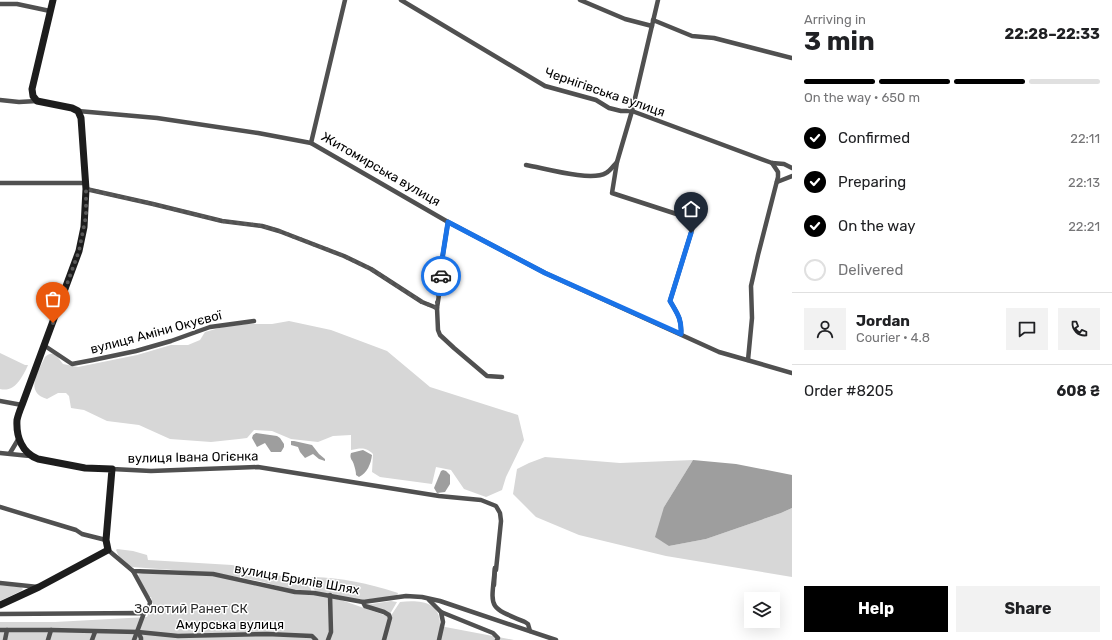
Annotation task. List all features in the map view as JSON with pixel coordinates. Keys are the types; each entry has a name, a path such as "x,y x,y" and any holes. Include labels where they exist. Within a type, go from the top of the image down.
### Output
{"street":[{"path":"37,101 33,96 32,89 53,0"},
{"path":"311,143 345,0"},
{"name":"Чернігівська вулиця","path":"401,0 545,86 596,100 609,108 621,111 632,111 772,163 784,164 792,168"},
{"path":"580,0 624,19 652,26"},
{"path":"658,0 632,111 617,162 612,193 695,220 670,301 682,324 681,334"},
{"path":"0,4 17,4 50,11"},
{"path":"653,20 692,36 714,38 792,58"},
{"name":"Житомирська вулиця","path":"0,100 19,102 37,101 72,108 78,111 157,118 258,132 311,143 448,222 545,273 719,352 792,373"},
{"path":"32,456 21,445 17,420 79,251 85,221 86,186 81,118 78,111"},
{"path":"526,165 595,177 607,173 617,162"},
{"path":"748,360 752,318 751,286 778,172 772,163"},
{"path":"607,173 614,179"},
{"path":"776,182 792,176"},
{"path":"0,183 86,186 222,221 262,226 344,256 371,269 422,302 436,308"},
{"path":"448,222 436,308 438,330 440,335 487,376 502,377"},
{"name":"вулиця Аміни Окуєвої","path":"45,346 72,364 136,351 172,341 210,327 254,321"},
{"path":"0,400 22,405"},
{"path":"10,453 19,438"},
{"name":"вулиця Івана Огієнка","path":"0,453 32,456 85,468 151,471 258,467 439,496 481,500 496,506 500,514"},
{"path":"112,469 106,540 108,550 133,571 150,602 149,608 144,613 134,640"},
{"path":"0,507 76,530 82,534 106,540"},
{"path":"500,514 501,522 496,570 499,531 500,514"},
{"path":"500,514 495,579 494,586 498,544 500,514"},
{"path":"500,514 492,601 502,613 528,624 530,631"},
{"path":"0,605 39,587 108,550"},
{"name":"вулиця Брилів Шлях","path":"133,571 213,574 296,592 330,595 363,602 406,596 422,597 440,601 555,640"},
{"path":"0,583 39,587"},
{"path":"328,640 331,632 330,595"},
{"path":"428,599 441,612 493,633 498,640"},
{"path":"363,602 365,606 389,615 390,618 384,640"},
{"path":"439,640 443,622 441,612"},
{"path":"0,614 144,613"},
{"name":"Амурська вулиця","path":"0,630 138,632 180,638 267,634 312,636 316,639"},
{"path":"5,640 7,630"},
{"path":"48,640 51,630"},
{"path":"92,640 95,632"},
{"path":"138,632 142,638 141,640"},
{"path":"267,634 270,636 271,640"},
{"path":"224,635 228,640"}],"green space":[{"path":"289,321 331,330 387,351 430,387 518,415 524,440 506,477 502,490 486,497 464,489 451,470 436,467 432,484 380,477 372,472 373,454 368,450 363,449 351,450 351,435 333,436 318,442 291,439 272,431 254,430 247,438 211,442 170,439 139,425 107,421 84,410 71,408 69,396 66,393 58,393 47,399 40,396 34,387 36,375 45,357 50,354 55,355 63,364 78,367 137,355 171,345 188,345 200,340 205,332 223,327 246,324 272,324"},
{"path":"0,353 28,365 18,383 5,390 0,389"},
{"path":"545,457 620,463 693,460 664,507 669,546 706,539 792,508 792,577 666,556 579,535 536,517 513,494 517,469"},
{"path":"116,550 147,555 148,560 232,565 300,579 306,583 311,591 297,591 259,581 214,573 132,567 120,559"},
{"name":"Золотий Ранет СК","path":"139,574 213,576 338,599 390,617 400,602 421,602 428,604 437,611 440,626 514,640 0,640 0,622 55,622 147,617 153,604 151,597 149,597 138,576"},
{"path":"313,577 334,578 374,586 398,593 397,596 361,600 316,592 308,581"},
{"path":"0,585 21,587 23,589 0,601"},
{"path":"391,601 397,602 390,614 365,605"}],"shaded area":[{"path":"256,433 277,436 280,438 284,444 281,452 271,452 265,443 257,447 252,438"},
{"path":"291,441 312,445 325,459 325,461 319,459 313,454 305,458 298,447 291,445"},
{"path":"363,450 372,455 371,462 364,473 359,477 356,475 351,453"},
{"path":"693,460 736,464 792,475 792,508 706,539 669,546 655,537 664,507"},
{"path":"443,470 450,475 450,484 445,492 437,493 434,488 441,471"}],"way so far":[{"path":"53,323 79,251 86,216 86,189 222,221 262,226 279,231 344,256 371,269 407,294 436,308 441,276"}],"route":[{"path":"441,276 448,222 545,273 681,334 682,324 679,315 670,301 691,233"}]}
